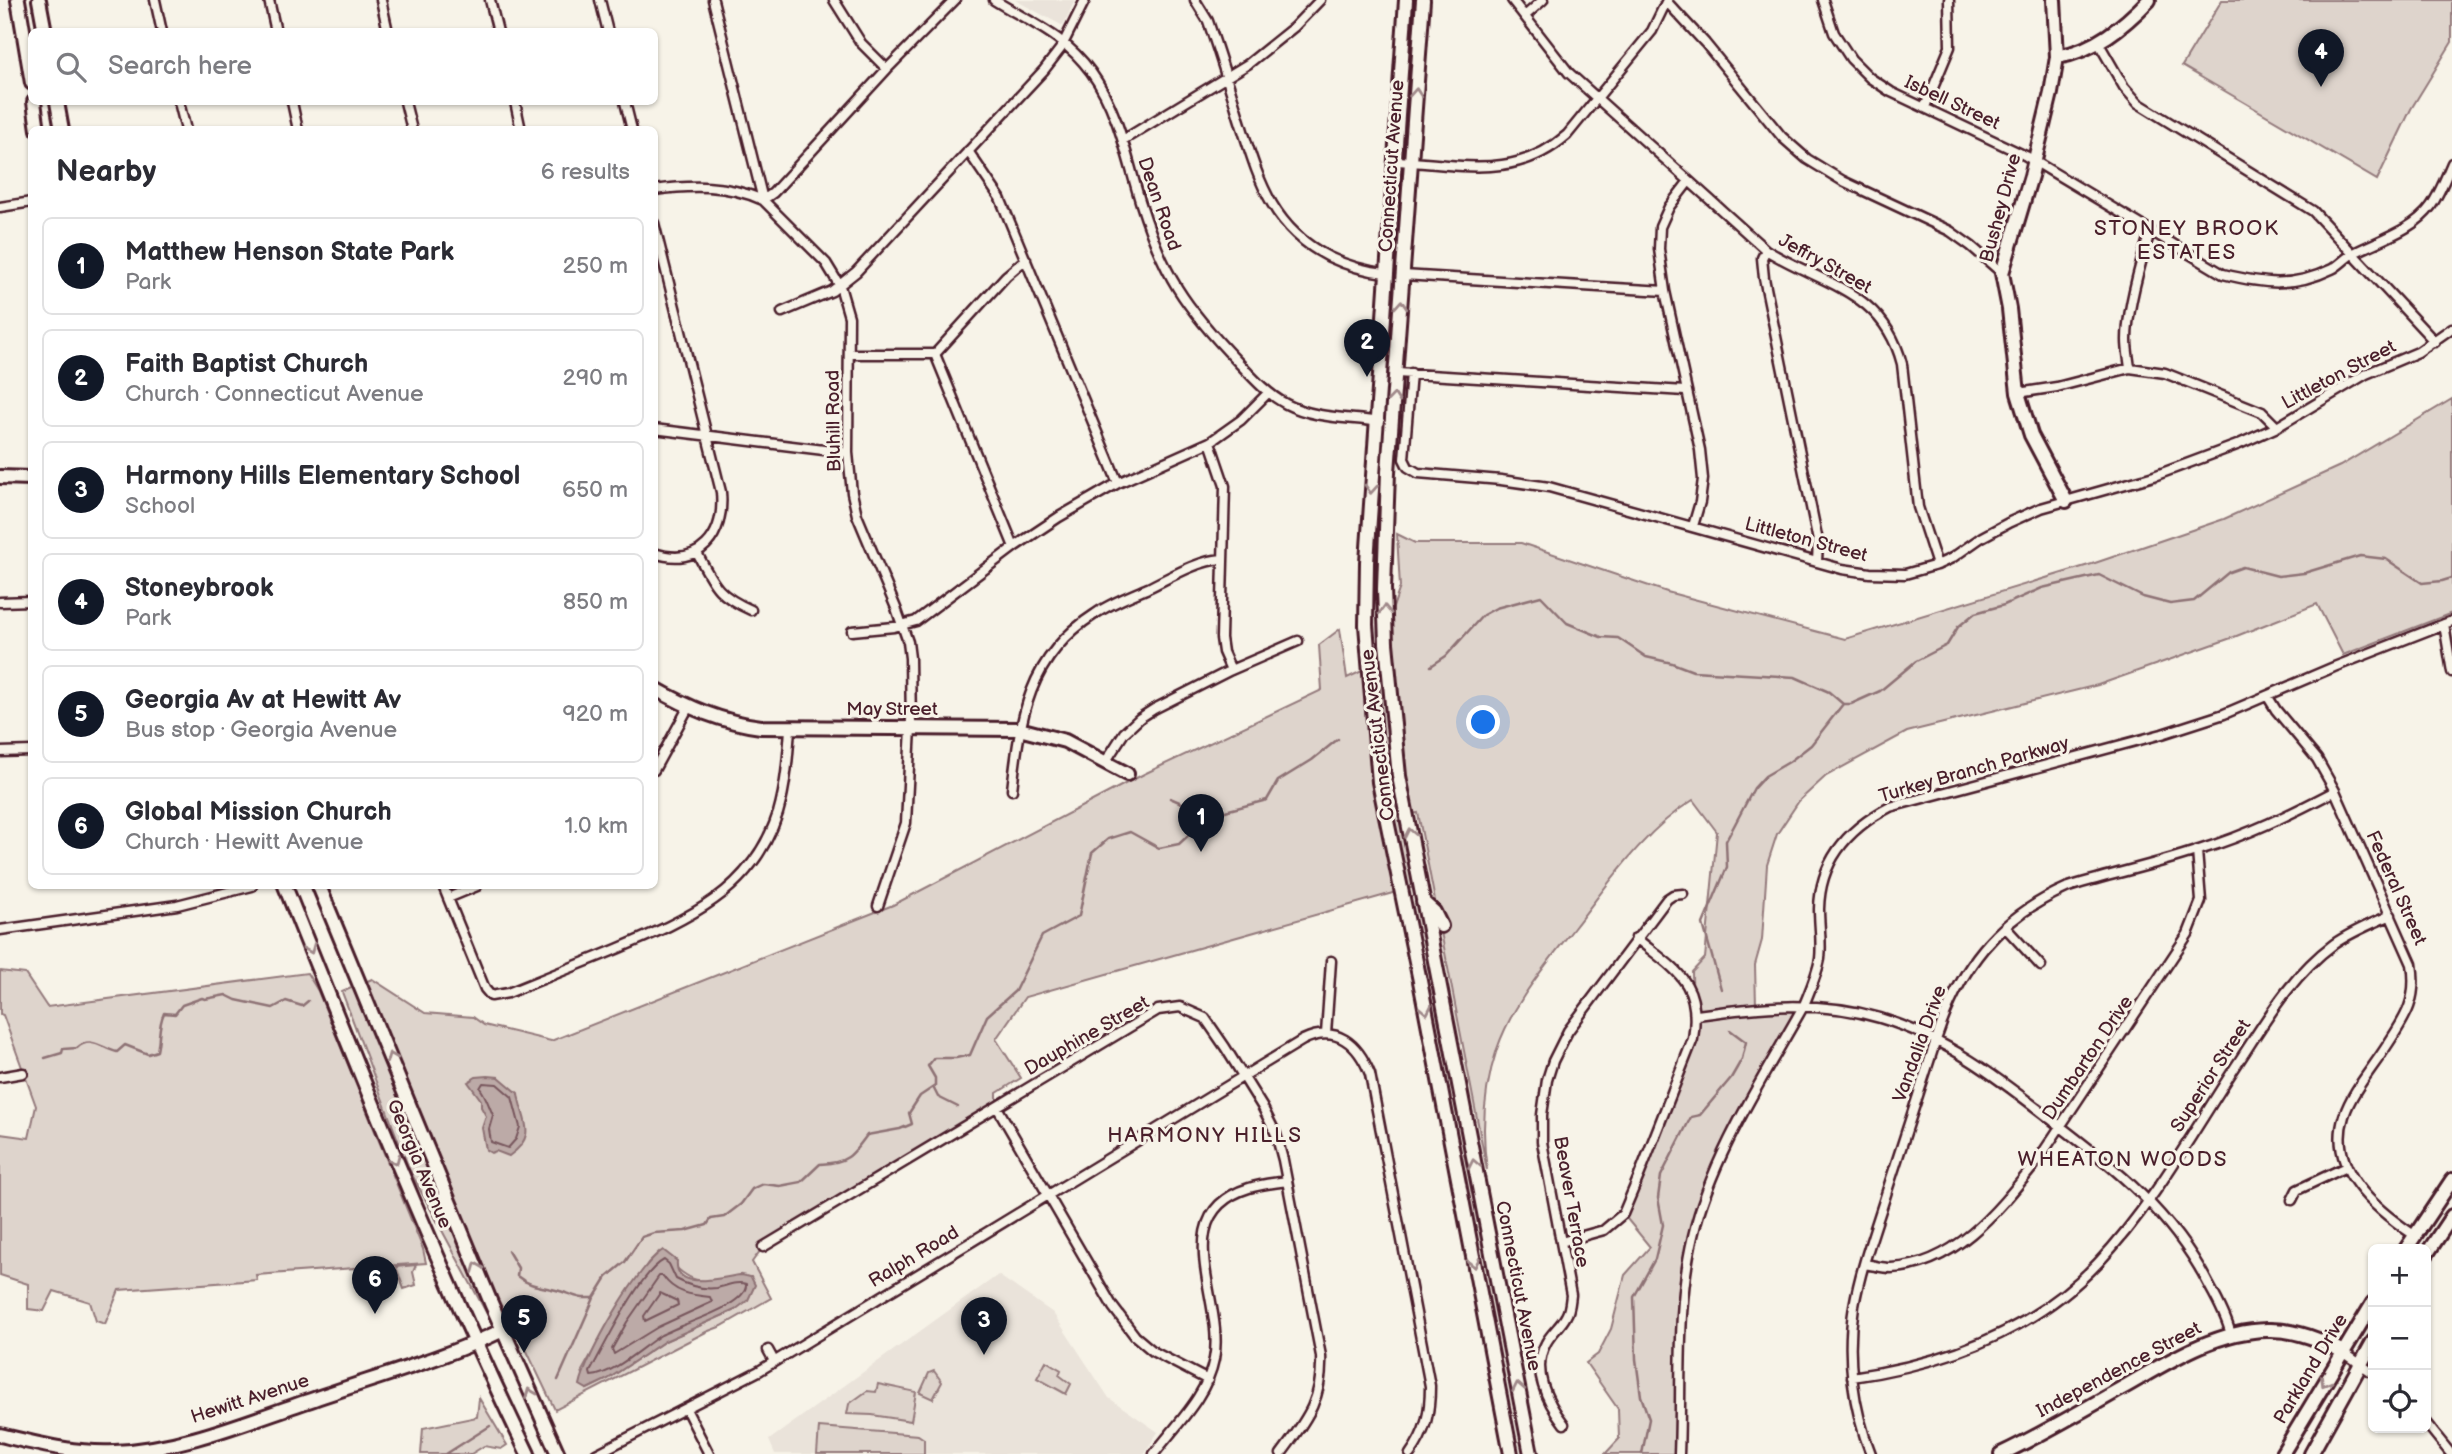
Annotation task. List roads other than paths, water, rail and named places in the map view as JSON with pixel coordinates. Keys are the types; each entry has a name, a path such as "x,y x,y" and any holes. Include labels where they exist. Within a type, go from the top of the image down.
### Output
{"main road":[{"path":"18,0 28,59"},
{"path":"39,0 43,28"},
{"name":"Connecticut Avenue","path":"1406,0 1385,273 1367,562 1366,625 1379,782 1511,1454"},
{"name":"Connecticut Avenue","path":"1423,0 1392,423 1384,589 1386,643 1399,776 1531,1454"},
{"name":"Bushey Drive","path":"2054,0 2057,58 2034,162 2002,273 2009,309 2018,393 2031,435 2066,501"},
{"path":"2057,58 2074,54 2098,42 2130,19 2149,0"},
{"path":"34,105 37,126"},
{"path":"58,105 61,126"},
{"path":"0,477 28,478"},
{"name":"May Street","path":"658,690 688,708 734,724 790,729 1019,729 1065,741 1127,774"},
{"name":"Georgia Avenue","path":"286,889 396,1161 475,1344 528,1454"},
{"name":"Georgia Avenue","path":"320,889 503,1330 558,1454"},
{"path":"1422,896 1441,926"},
{"path":"1420,981 1437,978"},
{"path":"2409,1244 2452,1180"},
{"path":"2431,1248 2452,1216"},
{"name":"Parkland Drive","path":"2283,1454 2371,1307"},
{"name":"Hewitt Avenue","path":"0,1435 89,1452 155,1448 201,1437 475,1344 503,1330"},
{"name":"Independence Street","path":"2001,1454 2175,1358 2231,1335 2266,1330 2296,1332 2343,1352"},
{"name":"Parkland Drive","path":"2311,1454 2368,1351"}],"street":[{"path":"155,0 161,28"},
{"path":"269,0 275,28"},
{"path":"381,0 387,28"},
{"path":"490,0 497,28"},
{"path":"600,0 607,28"},
{"path":"713,0 763,200"},
{"path":"834,0 861,43 887,69"},
{"path":"763,200 773,193 887,69 955,0"},
{"name":"Dean Road","path":"994,0 1064,41 1095,77 1123,140 1153,243 1170,280 1205,327 1268,393 1286,404 1321,416 1392,423"},
{"path":"782,312 832,291 856,272 1044,70 1064,41 1085,0"},
{"path":"1195,0 1208,21 1256,173 1276,213 1305,243 1317,250 1368,272 1385,273"},
{"path":"1123,140 1227,78 1294,27 1320,0"},
{"name":"Jeffry Street","path":"1512,0 1569,73 1766,250 1863,300 1888,328 1902,364 1918,507 1937,565"},
{"path":"1526,15 1543,0"},
{"name":"Isbell Street","path":"1823,0 1834,33 1851,59 1870,78 1891,92 2026,156 2223,274 2258,283 2276,284 2303,280 2334,268 2354,253 2419,219 2437,197 2452,163"},
{"path":"1925,107 1950,47 1949,0"},
{"path":"1394,161 1507,166 1550,149 1567,135 1651,31 1667,1 1782,136 1807,159 1843,181 1950,231 2002,273"},
{"path":"2098,42 2124,87 2138,103 2313,211 2435,342"},
{"path":"180,105 185,126"},
{"path":"293,105 297,126"},
{"path":"406,105 411,126"},
{"path":"516,105 520,126"},
{"path":"626,105 631,126"},
{"path":"968,151 1000,198 1118,483"},
{"path":"1689,181 1669,207 1660,227 1659,249 1685,391 1700,450 1703,479 1693,526"},
{"path":"658,190 714,186 750,194 763,200"},
{"name":"Bluhill Road","path":"763,200 826,263 840,286 849,317 848,453 857,515 908,642 911,728 906,823 878,906"},
{"path":"0,207 28,203"},
{"path":"2130,368 2128,329 2150,232"},
{"path":"658,239 721,492 722,507 720,521 706,546 696,553 675,557 658,554"},
{"path":"1766,250 1762,258 1764,278 1818,541 1818,562"},
{"path":"850,354 935,354 1006,276 1026,259"},
{"path":"1403,275 1665,291"},
{"name":"Littleton Street","path":"1411,373 1404,459 1414,472 1549,487 1842,569 1905,574 1952,558 2010,522 2041,508 2191,463 2277,427 2366,374 2418,352 2452,328"},
{"path":"935,354 1014,547"},
{"path":"2018,393 2057,387 2130,368 2165,373 2196,385 2262,412 2277,427"},
{"path":"1397,373 1685,391"},
{"path":"852,631 901,626 916,621 1014,547 1118,483 1210,442 1241,420 1268,393"},
{"path":"658,429 848,453"},
{"path":"1210,442 1225,486 1221,638 1223,652 1231,670"},
{"path":"696,553 720,592 729,600 751,610"},
{"path":"1012,790 1019,729 1026,701 1040,670 1058,644 1097,612 1207,561 1222,559"},
{"path":"0,602 28,601"},
{"path":"2448,622 2452,672"},
{"name":"Turkey Branch Parkway","path":"1679,1454 1683,1300 1693,1234 1713,1173 1804,1005 1815,979 1820,957 1819,907 1830,861 1840,844 1870,817 1890,807 2162,734 2224,714 2448,622"},
{"path":"1106,761 1124,733 1140,718 1231,670 1298,641"},
{"name":"Federal Street","path":"2268,697 2317,759 2335,791 2412,964 2414,993 2408,1013 2353,1097 2345,1115 2340,1142 2346,1167 2358,1188 2388,1217 2414,1235"},
{"path":"658,762 688,708"},
{"path":"444,889 485,989 491,996 508,993 675,924 702,909 734,883 761,849 777,814 786,776 790,729"},
{"path":"0,752 28,751"},
{"name":"Vandalia Drive","path":"1871,1454 1859,1416 1852,1377 1854,1306 1864,1264 1936,1040 1948,1005 1962,978 1985,947 2005,927 2038,903 2068,887 2197,851 2276,822 2335,791"},
{"name":"Dumbarton Drive","path":"1864,1264 1889,1268 1910,1265 1958,1245 2013,1191 2036,1163 2188,934 2201,901 2197,851"},
{"path":"0,930 177,905 240,889"},
{"path":"448,898 470,889"},
{"name":"Beaver Terrace","path":"1564,1424 1550,1406 1540,1373 1541,1354 1547,1340 1567,1314 1571,1295 1542,1142 1542,1115 1547,1080 1568,1031 1636,938 1667,899 1683,894"},
{"name":"Superior Street","path":"1852,1377 1895,1371 1950,1356 1985,1342 2057,1298 2095,1266 2148,1200 2294,981 2335,944 2390,915"},
{"path":"2005,927 2040,966"},
{"path":"1561,1242 1604,1230 1622,1214 1640,1176 1693,1039 1697,1015 1693,998 1683,977 1636,938"},
{"path":"1331,961 1326,1034 1341,1037 1353,1045 1363,1055 1370,1074 1430,1386 1426,1428 1410,1454"},
{"path":"1697,1015 1756,1007 1804,1005 1839,1009 1878,1017 1910,1028 1989,1071 2125,1178 2177,1231 2197,1260 2227,1320 2231,1335"},
{"name":"Dauphine Street","path":"763,1247 1158,1010 1180,1007 1205,1018 1226,1047 1276,1134 1321,1356 1322,1375 1320,1389 1309,1417 1281,1454"},
{"name":"Ralph Road","path":"596,1454 774,1361 1303,1041 1326,1034"},
{"path":"0,1077 23,1073"},
{"path":"997,1108 1113,1307 1135,1336 1154,1352 1208,1380"},
{"path":"2292,1200 2297,1190 2346,1167"},
{"path":"1154,1454 1208,1380 1217,1339 1202,1249 1208,1222 1214,1210 1230,1196 1250,1187 1286,1181"},
{"path":"768,1350 774,1361"},
{"name":"Independence Street","path":"2343,1352 2369,1370"},
{"path":"686,1409 709,1454"},
{"path":"2431,1430 2448,1453"}],"water":[{"path":"476,1077 499,1077 518,1093 526,1134 524,1141 509,1156 486,1150 482,1128 486,1116 481,1100 468,1082"},
{"path":"663,1250 677,1261 678,1271 683,1277 692,1280 740,1275 751,1277 755,1285 748,1300 735,1310 665,1341 608,1379 587,1389 580,1385 592,1354 614,1313 640,1274"}],"waterway":[{"path":"1431,666 1446,656 1483,615 1496,608 1541,596 1567,623 1601,637 1618,638 1646,657 1693,671 1795,677 1829,692 1843,704 1851,704 1880,691 1916,661 1947,645 1958,627 1975,613 2004,605 2042,588 2099,575 2143,597 2170,604 2194,601 2229,572 2243,567 2278,576 2304,573 2360,556 2386,559 2422,583 2452,578"},
{"path":"1721,989 1703,924 1727,867 1726,841 1754,788 1765,776 1811,745 1843,704"},
{"path":"558,1380 594,1298 607,1277 625,1262 642,1237 707,1225 711,1219 724,1217 741,1204 752,1189 763,1184 780,1186 801,1182 820,1164 837,1162 848,1157 867,1135 912,1124 909,1113 920,1096 935,1086 935,1078 928,1066 934,1058 970,1055 987,1016 1015,991 1042,936 1079,916 1092,853 1108,839 1130,832 1159,848 1179,844 1210,815 1267,800 1278,781 1312,760 1338,739"},
{"path":"1170,798 1210,815"},
{"path":"45,1058 62,1053 63,1049 77,1048 87,1043 117,1052 125,1045 148,1054 157,1051 164,1013 175,1014 182,1005 202,998 226,995 236,1000 273,1008 286,1001 302,1006 308,1001"},
{"path":"1642,1454 1649,1419 1641,1396 1636,1359 1634,1297 1655,1259 1663,1225 1658,1198 1661,1176 1691,1117 1700,1115 1731,1078 1742,1059 1746,1042 1730,1030"},
{"path":"934,1089 938,1097 958,1107"},
{"path":"508,1251 518,1268 517,1276 523,1280 579,1297 594,1298"},
{"path":"446,1454 490,1426"}],"place":[{"name":"Stoneybrook","path":"2321,87"},
{"name":"Faith Baptist Church","path":"1367,377"},
{"name":"Matthew Henson State Park","path":"1201,852"},
{"name":"Global Mission Church","path":"375,1314"},
{"name":"Georgia Av at Hewitt Av","path":"524,1353"},
{"name":"Harmony Hills Elementary School","path":"984,1355"}],"district":[{"name":"STONEY BROOK ESTATES","path":"2187,240"},
{"name":"HARMONY HILLS","path":"1205,1135"},
{"name":"WHEATON WOODS","path":"2123,1159"}]}
